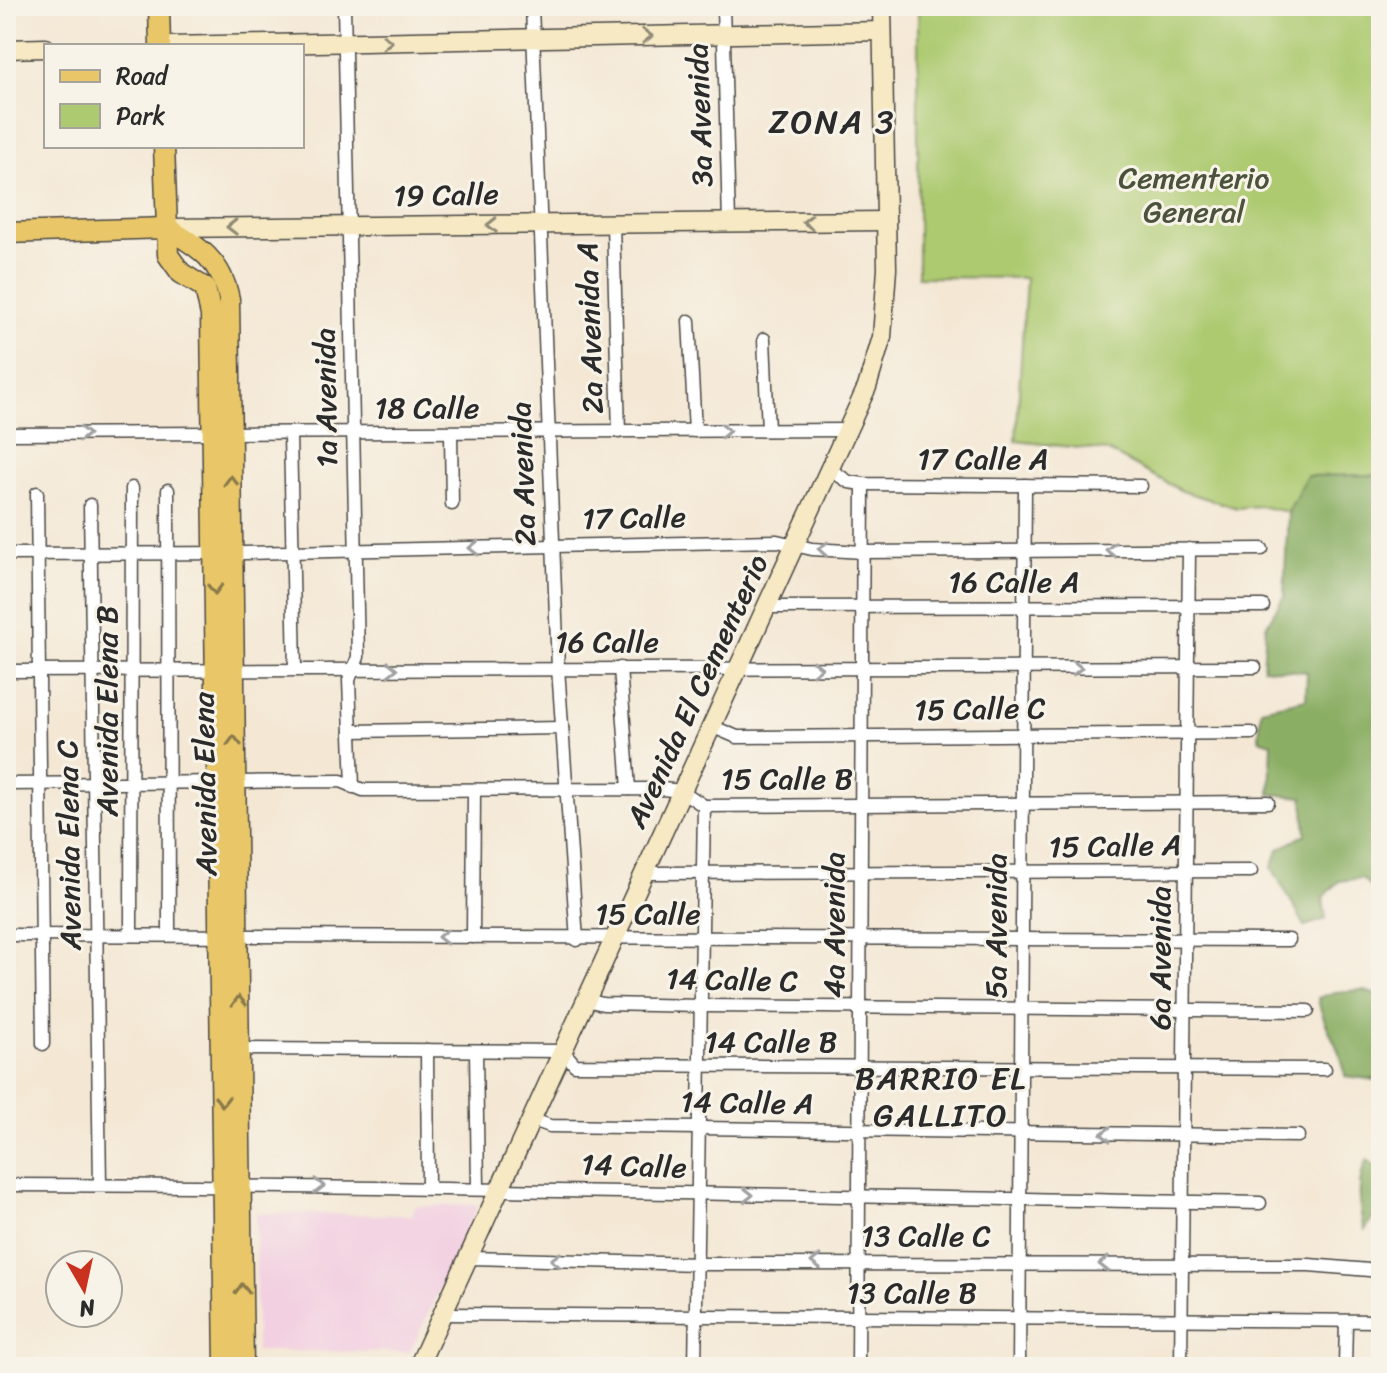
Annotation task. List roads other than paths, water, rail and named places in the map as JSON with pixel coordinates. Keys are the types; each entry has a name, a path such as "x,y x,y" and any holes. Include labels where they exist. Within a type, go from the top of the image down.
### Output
{"main road":[{"path":"159,6 160,44"},
{"name":"Avenida El Cementerio","path":"418,1367 848,430 882,337 886,221 882,6"},
{"path":"257,44 882,31"},
{"path":"6,49 44,48"},
{"name":"Avenida Elena","path":"164,148 168,255 173,264 205,288 210,301 222,434 231,1049 231,1186 225,1367"},
{"name":"19 Calle","path":"6,233 167,228 886,221"},
{"name":"Avenida Elena","path":"167,228 207,253 226,285 230,315 222,434"},
{"name":"Avenida Elena","path":"231,1186 243,1367"}],"street":[{"name":"1a Avenida","path":"344,6 358,657 349,680 353,787"},
{"name":"2a Avenida","path":"532,6 552,546 577,940"},
{"name":"3a Avenida","path":"723,6 729,223"},
{"name":"2a Avenida A","path":"613,224 619,432"},
{"path":"689,321 695,431"},
{"path":"764,339 768,430"},
{"name":"18 Calle","path":"6,434 848,430"},
{"path":"290,434 295,669"},
{"path":"451,434 452,504"},
{"name":"17 Calle A","path":"829,469 849,482 863,484 1141,486"},
{"name":"4a Avenida","path":"858,1367 863,484"},
{"name":"5a Avenida","path":"1019,1367 1025,485"},
{"name":"Avenida Elena B","path":"131,934 134,783 132,488"},
{"path":"168,490 169,934"},
{"path":"37,493 43,1044"},
{"name":"Avenida Elena C","path":"90,505 100,1185"},
{"name":"17 Calle","path":"6,554 293,552 777,541 812,549 863,552 1262,549"},
{"name":"6a Avenida","path":"1181,1367 1189,549"},
{"name":"16 Calle A","path":"766,607 862,610 1263,606"},
{"name":"16 Calle","path":"6,671 1255,667"},
{"path":"620,668 629,789"},
{"name":"15 Calle C","path":"711,726 737,737 1252,733"},
{"path":"351,731 562,728"},
{"name":"15 Calle B","path":"226,782 341,781 353,787 474,792 682,791 704,806 1268,802"},
{"path":"6,784 226,782"},
{"path":"473,937 474,792"},
{"path":"695,1367 704,806"},
{"name":"15 Calle A","path":"645,873 1251,871"},
{"name":"15 Calle","path":"6,935 169,934 577,940 1289,940"},
{"name":"14 Calle C","path":"586,1000 603,1004 701,1006 1308,1011"},
{"name":"14 Calle B","path":"231,1049 563,1051 575,1065 700,1068 1325,1069"},
{"path":"427,1050 428,1187"},
{"path":"476,1051 478,1188"},
{"name":"14 Calle A","path":"533,1120 550,1126 1298,1136"},
{"name":"14 Calle","path":"6,1185 502,1188 698,1195 1260,1203"},
{"name":"13 Calle C","path":"470,1258 698,1264 858,1261 1182,1264 1322,1266 1381,1271"},
{"name":"13 Calle B","path":"443,1314 1381,1321"},
{"path":"1345,1367 1346,1322"}],"district":[{"name":"ZONA 3","path":"832,122"},
{"name":"BARRIO EL GALLITO","path":"941,1096"}],"park label":[{"name":"Cementerio General","path":"1194,195"}]}
